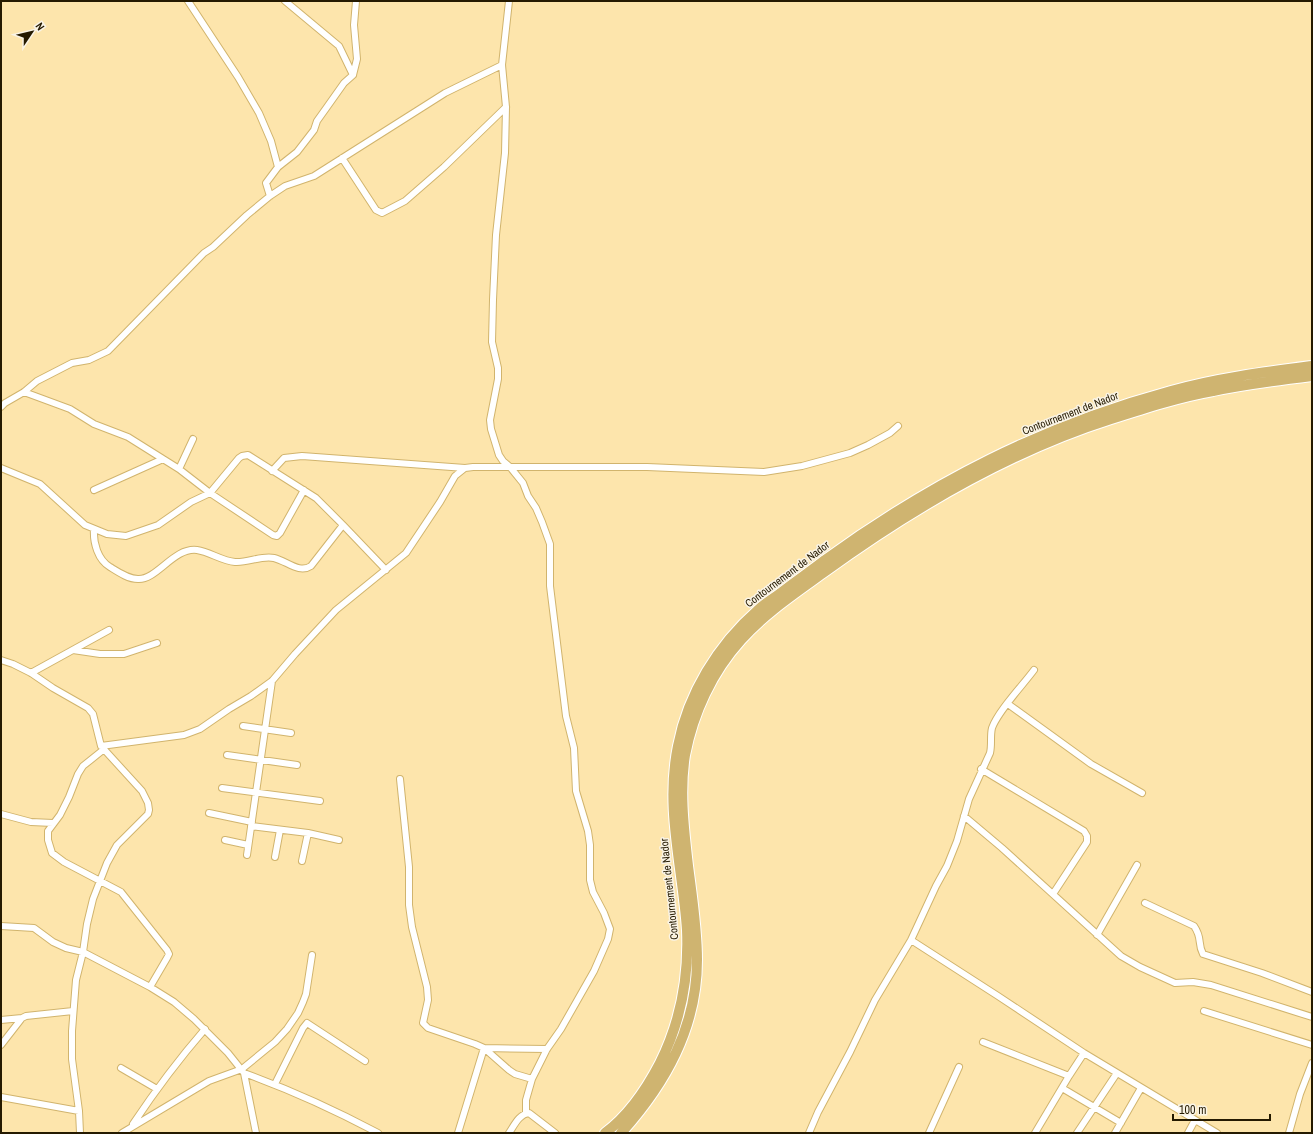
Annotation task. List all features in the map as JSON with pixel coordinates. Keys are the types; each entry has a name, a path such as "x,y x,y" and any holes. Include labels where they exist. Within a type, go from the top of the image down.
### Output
{"highway":[{"name":"Contournement de Nador","path":"605,1133 618,1122 637,1099 654,1074 668,1047 678,1018 684,989 687,958 687,928 674,831 673,786 678,746 689,707 707,670 730,637 759,609 858,536 914,500 975,466 1025,442 1106,410 1173,390 1242,375 1312,366"},
{"name":"Contournement de Nador","path":"620,1133 645,1105 662,1079 677,1051 691,1006 697,959 696,928 682,806 685,759 695,717 706,691 716,674 739,642 764,617 864,543 947,492 1014,458 1077,431 1169,401 1242,385 1312,376"}],"street":[{"path":"188,1 238,77 259,113 271,140 278,167"},
{"path":"285,1 339,46 353,75"},
{"path":"270,196 266,183 278,167 297,152 314,130 324,112 344,83 353,75 357,59 354,25 356,1"},
{"path":"509,1 502,65 506,107 506,153 496,235 492,342 498,368 498,379 490,420 491,429 499,455 523,483 528,496 536,508 550,544 550,586 564,702 574,748 576,792 588,831 590,845 590,880 593,892 604,913 610,929 608,939 594,970 561,1029 547,1049 532,1079 526,1100 528,1114 555,1133"},
{"path":"1,407 38,381 72,363 89,360 108,351 204,253 213,247 248,214 270,196 285,186 314,176 445,93 502,65"},
{"path":"342,158 376,210 382,214 405,201 444,167 506,107"},
{"path":"24,392 70,409 94,424 128,437 178,469 210,493 273,535 277,536 280,534 304,490"},
{"path":"272,471 284,458 302,456 465,468 633,466 764,472 809,464 850,453 890,433 898,426"},
{"path":"178,469 193,439"},
{"path":"1,468 40,484 52,493 85,525 107,534 126,536 158,525 190,502 210,493 242,456 248,455 316,498 386,570"},
{"path":"94,490 163,459"},
{"path":"150,987 169,954 167,950 122,894 113,887 99,882 64,862 52,853 48,840 48,831 60,815 80,770 102,748 184,735 194,732 272,681 294,654 336,610 406,553 440,502 455,476 465,468"},
{"path":"94,529 95,545 100,557 108,566 131,578 138,579 146,578 181,553 190,550 201,551 234,562 271,558 298,568 305,569 311,566 343,525"},
{"path":"31,674 109,630"},
{"path":"73,650 100,654 124,654 157,643"},
{"path":"1,660 13,664 31,674 52,688 84,704 89,709 95,721 102,748 142,792 147,799 149,810 144,819 117,845 107,863 99,882 86,924 83,952 76,980 73,1012 72,1059 79,1112 80,1133"},
{"path":"809,1133 818,1112 850,1052 875,1000 910,940 936,886 948,866 969,799 991,748 991,731 993,726 1034,670"},
{"path":"247,855 262,760 272,681"},
{"path":"1008,704 1091,764 1142,793"},
{"path":"243,726 291,733"},
{"path":"227,755 297,765"},
{"path":"981,769 1084,831 1087,836 1087,842 1052,894"},
{"path":"400,779 409,866 409,905 412,927 427,987 428,1000 423,1023 428,1028 484,1048 514,1074 532,1079"},
{"path":"222,788 320,801"},
{"path":"209,812 251,824 280,830 308,833 339,840"},
{"path":"1,814 31,822 53,823"},
{"path":"964,816 1121,956 1175,983 1194,982 1211,985 1312,1017"},
{"path":"275,857 280,830"},
{"path":"302,861 308,833"},
{"path":"225,840 248,845"},
{"path":"1097,935 1137,865"},
{"path":"1146,903 1194,926 1201,939 1200,948 1203,954 1262,973 1312,992"},
{"path":"1,926 34,928 53,942 71,950 83,952 150,987 174,1002 205,1029 243,1071 256,1133"},
{"path":"910,940 1084,1053 1217,1133"},
{"path":"122,1133 209,1080 243,1071 275,1042 287,1029 298,1013 306,994 312,955"},
{"path":"1204,1011 1312,1045"},
{"path":"1,1020 22,1018 32,1014 73,1012"},
{"path":"1,1045 22,1018"},
{"path":"275,1084 303,1028 307,1023 365,1061"},
{"path":"131,1127 182,1055 205,1029"},
{"path":"983,1042 1069,1076"},
{"path":"484,1048 547,1049"},
{"path":"458,1133 484,1048"},
{"path":"1035,1133 1084,1053"},
{"path":"1289,1133 1300,1094 1312,1063"},
{"path":"929,1133 959,1067"},
{"path":"121,1068 157,1089"},
{"path":"243,1071 311,1099 375,1132"},
{"path":"1077,1133 1117,1073"},
{"path":"1062,1088 1121,1123"},
{"path":"1115,1133 1141,1088"},
{"path":"1,1097 79,1112"},
{"path":"509,1133 518,1119 528,1114"},
{"path":"1188,1133 1195,1120"}]}
